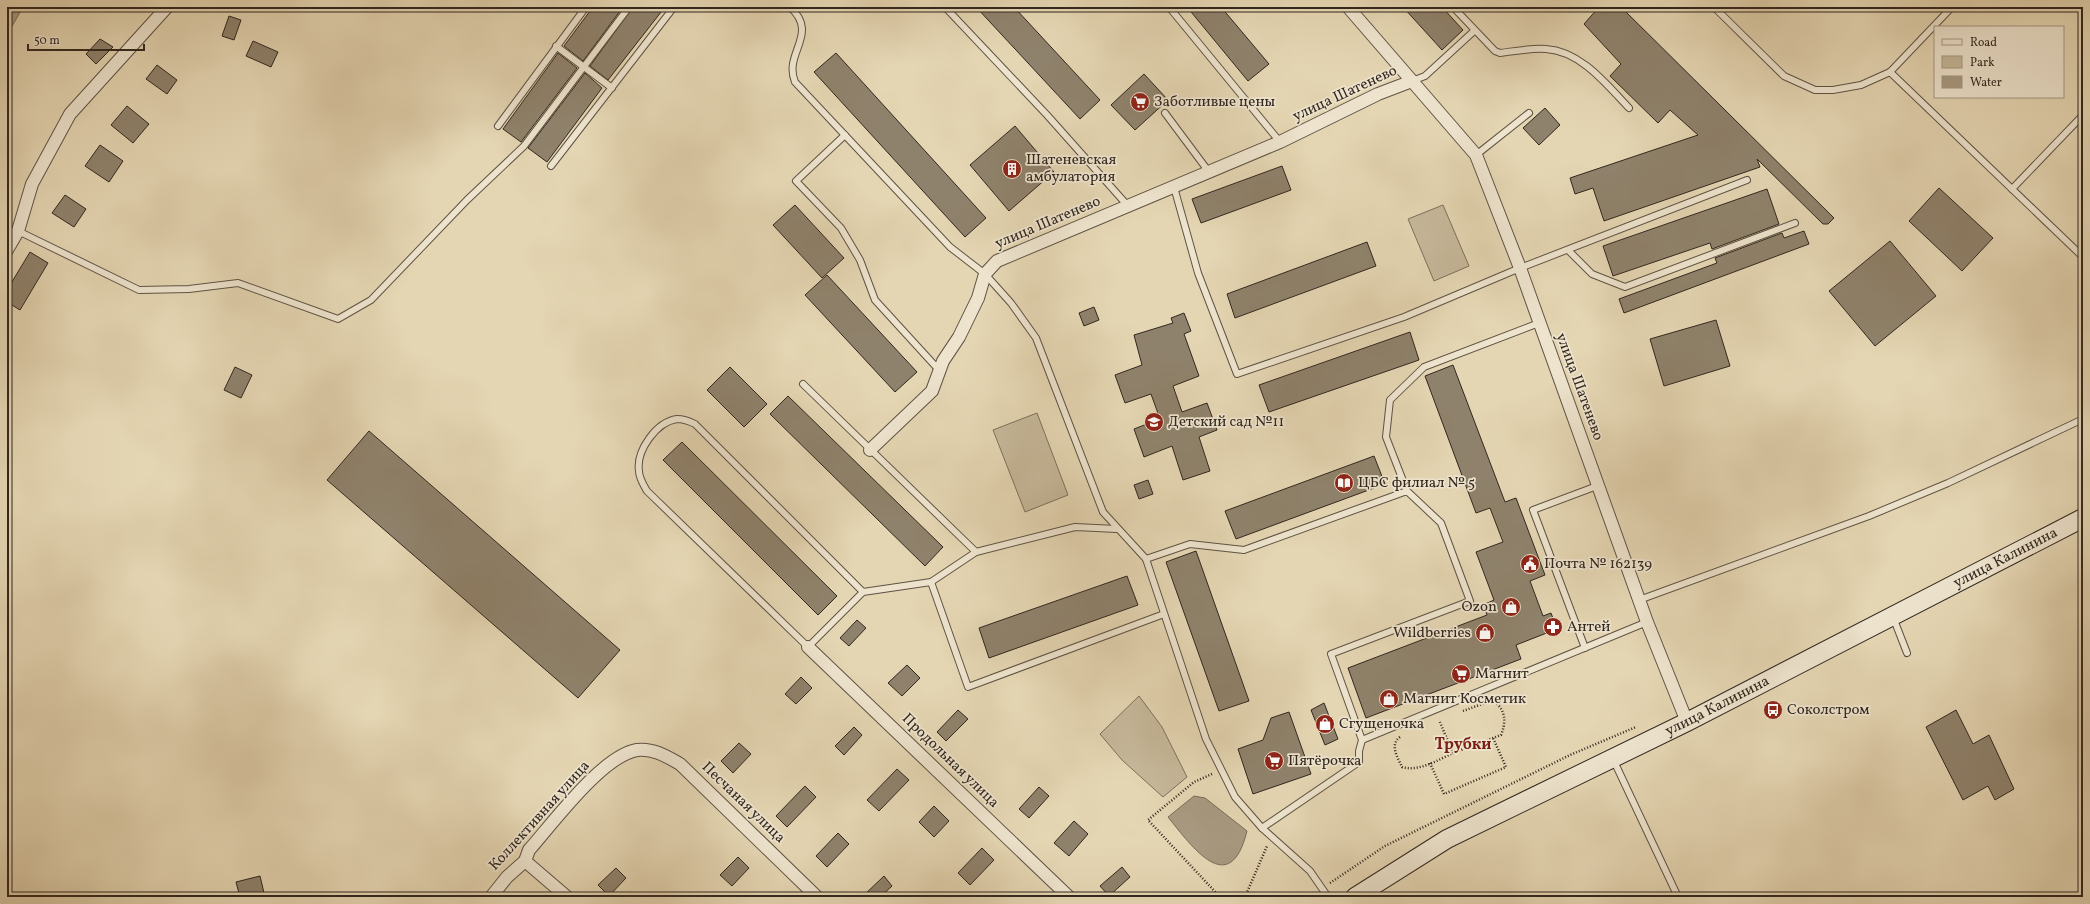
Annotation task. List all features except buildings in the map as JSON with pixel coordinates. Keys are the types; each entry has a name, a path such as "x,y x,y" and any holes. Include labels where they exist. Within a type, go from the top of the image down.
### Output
{"main road":[{"name":"улица Калинина","path":"1355,897 1447,839 1686,722 2083,518"}],"street":[{"path":"7,250 18,231 32,184 70,114 167,7"},
{"name":"улица Шатенево","path":"1348,7 1476,155 1520,268 1597,486 1647,622 1686,722"},
{"name":"улица Шатенево","path":"984,274 997,261 1280,142 1378,94 1412,81"},
{"path":"870,450 932,391 943,361 959,336 978,298 984,274"},
{"name":"Продольная улица","path":"808,647 1069,897"},
{"name":"Коллективная улица","path":"491,897 507,877 525,861 529,850 592,779 616,758 637,750"},
{"name":"Песчаная улица","path":"637,750 658,752 680,764 817,897"},
{"path":"525,861 567,897"}],"lane":[{"path":"498,126 586,7"},
{"path":"18,231 139,290 190,289 238,283 338,319 371,300 468,200 524,146 629,7"},
{"path":"551,166 674,7"},
{"path":"790,7 798,15 802,35 799,47 792,62 793,77 795,82 950,247 984,274 1011,304 1036,338 1103,512 1146,559 1206,739 1235,797 1262,828 1310,871 1328,897"},
{"path":"945,7 1047,116 1128,206"},
{"path":"1168,7 1280,142"},
{"path":"1453,7 1490,47 1500,53 1547,49 1569,55 1592,70 1629,108"},
{"path":"1714,7 1771,65 1784,76 1815,90 1833,90 1861,85 1890,72 1952,7"},
{"path":"1412,81 1425,76 1474,30"},
{"path":"556,46 612,88"},
{"path":"1890,72 2083,258"},
{"path":"1165,113 1209,172"},
{"path":"1476,155 1529,113"},
{"path":"2012,189 2083,116"},
{"path":"845,135 796,181 841,228 860,260 875,300 939,370"},
{"path":"1174,187 1198,273 1237,374 1404,317 1520,268 1747,180"},
{"path":"1568,250 1592,274 1625,287 1795,223"},
{"path":"1262,828 1359,762 1359,751 1362,740 1331,654 1470,601 1440,523 1407,491 1386,436 1390,400 1424,367 1539,323"},
{"path":"802,384 976,552"},
{"path":"863,592 695,424 686,420 677,419 667,422 659,428 644,447 639,458 638,470 647,491 808,647 863,592 931,582 976,552 1075,527 1117,529"},
{"path":"1639,600 1869,516 1948,483 2083,419"},
{"path":"1585,648 1533,510 1597,486"},
{"path":"1146,559 1190,544 1244,550 1407,491"},
{"path":"931,582 968,687 1164,614"},
{"path":"1892,616 1907,653"},
{"path":"1362,740 1647,622"},
{"path":"1612,758 1678,897"}],"path":[{"path":"1404,735 1398,738 1394,749 1402,768 1408,769 1417,768 1501,735 1505,727 1506,720 1499,706 1494,702 1482,704 1461,712"},
{"path":"1434,710 1453,753"},
{"path":"1432,724 1446,718"},
{"path":"1322,888 1386,846 1570,755 1639,725"},
{"path":"1430,763 1444,794 1506,767 1493,738"},
{"path":"1220,897 1148,820 1194,782 1221,769"},
{"path":"1245,897 1271,836"}],"green space":[{"path":"1443,205 1469,266 1434,281 1408,219"},
{"path":"1037,413 1068,495 1025,512 993,430"},
{"path":"1139,696 1162,727 1187,777 1163,797 1122,760 1100,734"}],"water":[{"path":"7,7 23,7 7,35"},
{"path":"1194,796 1205,798 1247,831 1240,851 1231,862 1221,865 1210,861 1188,842 1168,817"}],"place":[{"name":"Заботливые цены","path":"1140,102"},
{"name":"Шатеневская амбулатория","path":"1012,169"},
{"name":"Детский сад №11","path":"1154,422"},
{"name":"ЦБС филиал № 5","path":"1344,483"},
{"name":"Почта № 162139","path":"1530,564"},
{"name":"Ozon","path":"1511,607"},
{"name":"Антей","path":"1553,627"},
{"name":"Wildberries","path":"1485,633"},
{"name":"Магнит","path":"1461,674"},
{"name":"Магнит Косметик","path":"1389,699"},
{"name":"Соколстром","path":"1773,710"},
{"name":"Сгущеночка","path":"1325,724"},
{"name":"Пятёрочка","path":"1274,761"}],"district":[{"name":"Трубки","path":"1463,745"}]}
